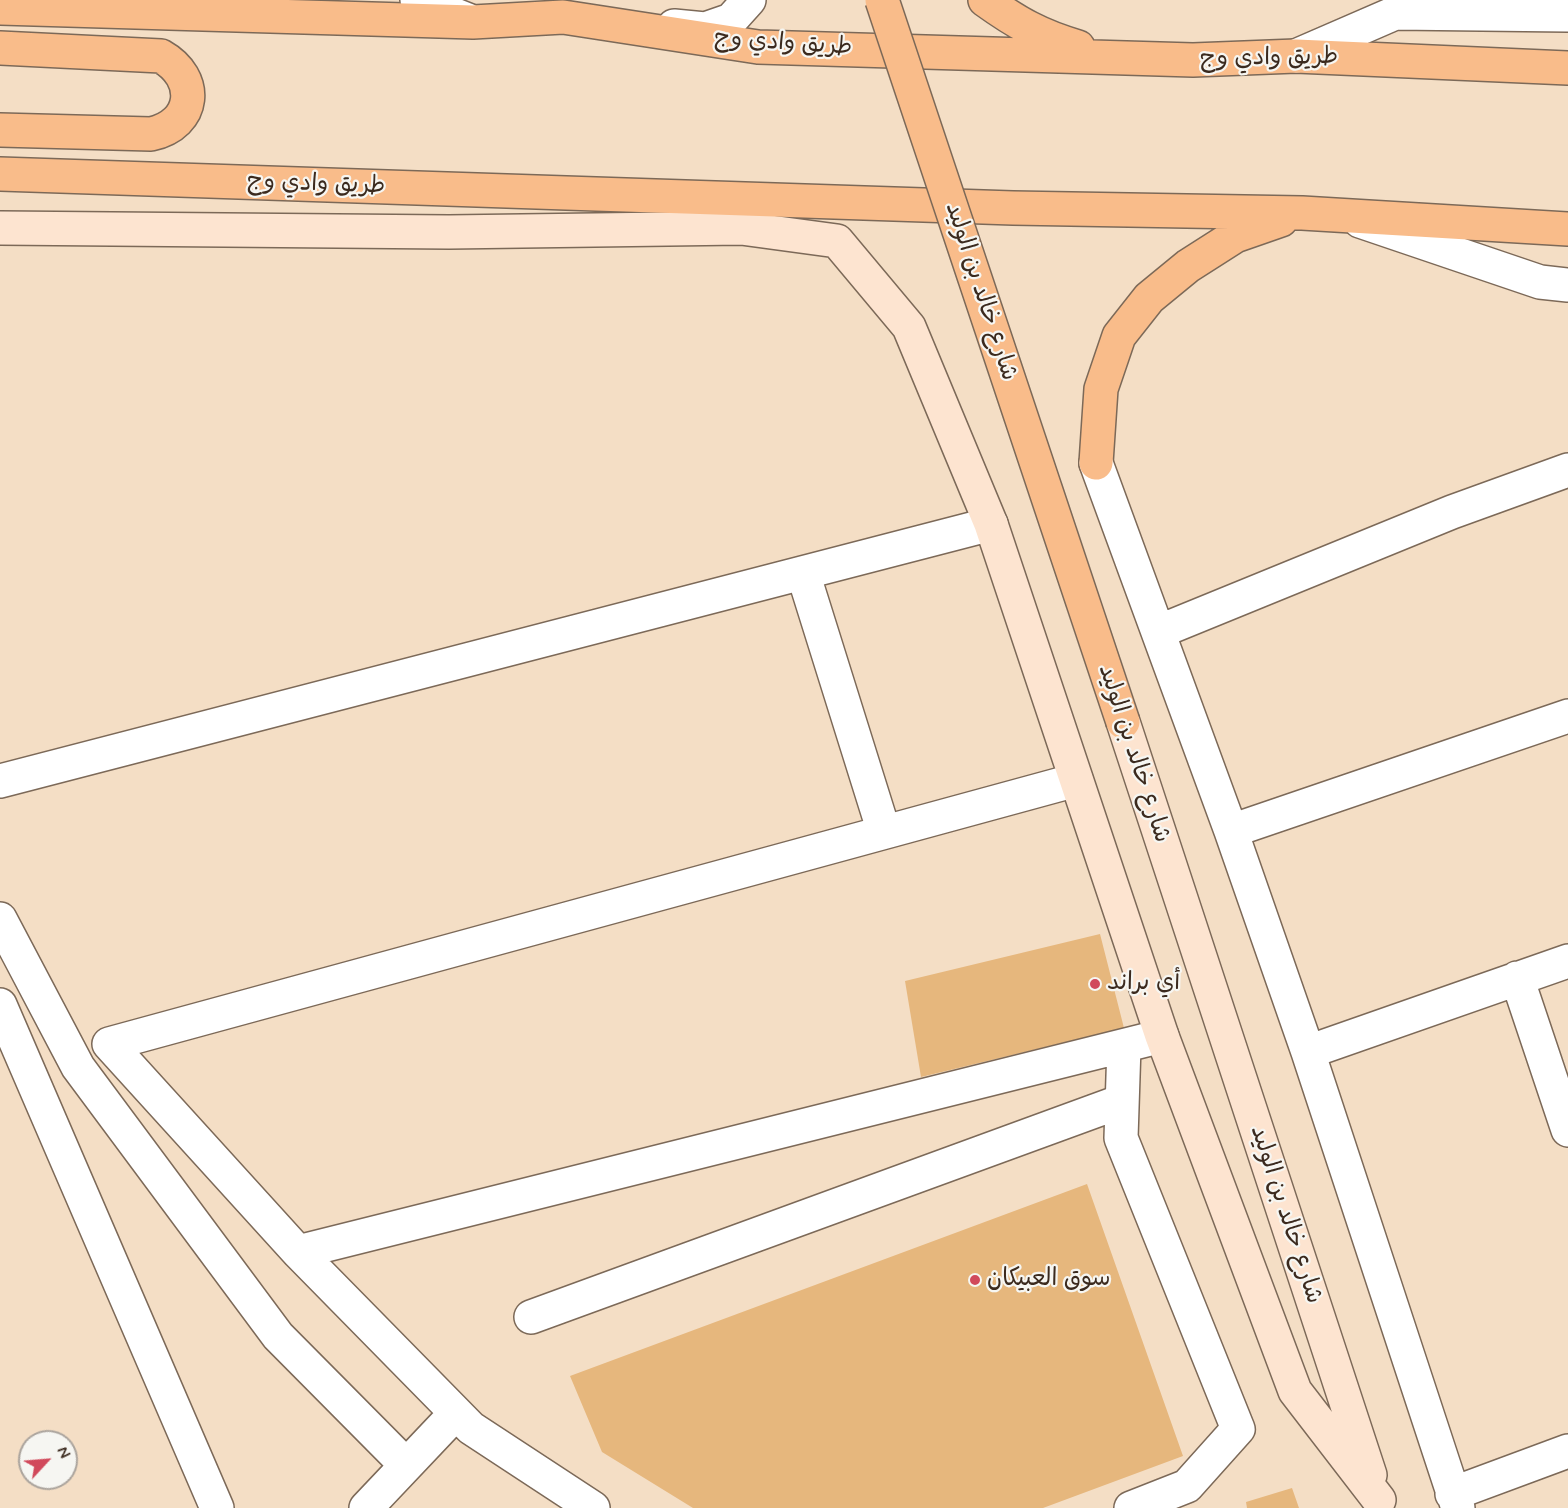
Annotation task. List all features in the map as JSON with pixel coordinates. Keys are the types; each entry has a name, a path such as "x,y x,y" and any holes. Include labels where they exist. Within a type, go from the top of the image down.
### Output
{"main road":[{"name":"شارع خالد بن الوليد","path":"882,0 1123,722"},
{"path":"985,0 1017,23 1050,39 1109,56 1193,60"},
{"name":"طريق وادي وج","path":"0,8 473,22 563,16 758,47 1193,60 1296,56 1568,68"},
{"path":"0,48 161,56 173,63 182,73 187,86 188,100 176,124 164,131 151,134 0,130"},
{"name":"طريق وادي وج","path":"0,174 1013,208 1302,213 1568,229"},
{"path":"1096,463 1101,388 1119,336 1149,298 1188,266 1235,236 1302,213"}],"street":[{"path":"417,0 473,22"},
{"path":"563,16 705,29 731,20 749,0"},
{"path":"1296,56 1393,7 1568,15"},
{"path":"1341,215 1540,282 1568,285"},
{"path":"0,228 449,232 741,228 837,241 909,327 991,524 1162,1036 1295,1391 1380,1504"},
{"path":"1096,463 1231,831 1308,1052 1455,1501 1568,1451"},
{"path":"1158,632 1452,512 1568,470"},
{"path":"0,781 991,524"},
{"path":"803,573 884,832"},
{"path":"1231,831 1568,716"},
{"name":"شارع خالد بن الوليد","path":"1123,722 1380,1504"},
{"path":"593,1508 471,1428 298,1252 109,1044 1076,780"},
{"path":"4,934 78,1067 278,1336 406,1465"},
{"path":"1308,1052 1568,961"},
{"path":"1516,978 1568,1130"},
{"path":"0,1005 217,1508"},
{"path":"298,1252 1162,1036"},
{"path":"1124,1046 1121,1138 1238,1429 1187,1486 1131,1508"},
{"path":"531,1317 1122,1101"},
{"path":"366,1508 456,1413"}],"building":[{"path":"1100,934 1124,1028 921,1077 905,981"},
{"name":"سوق العبيكان","path":"1087,1184 1183,1456 1043,1508 693,1508 602,1452 570,1376"},
{"path":"1292,1488 1299,1508 1247,1508 1246,1502"}],"place":[{"name":"أي براند","path":"1095,984"},
{"name":"سوق العبيكان","path":"975,1280"}]}
